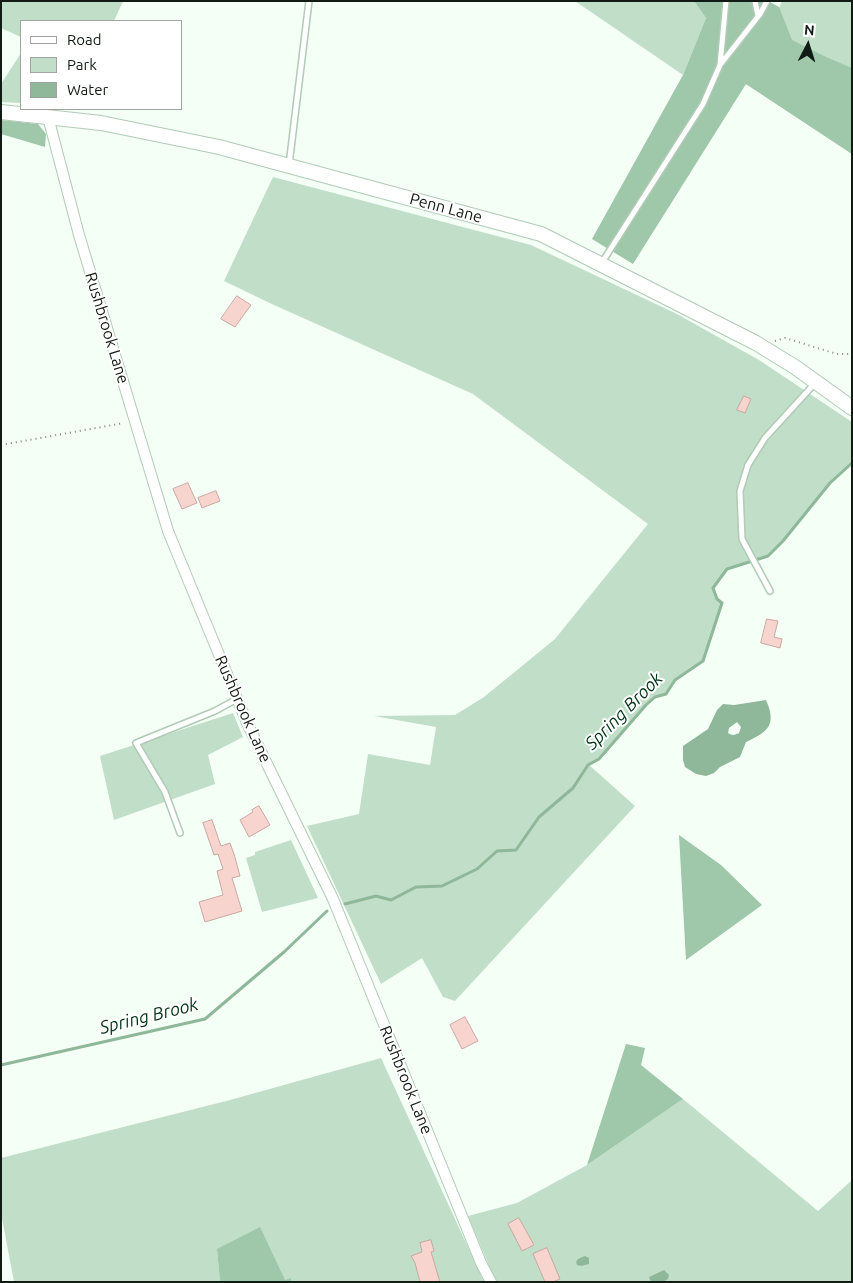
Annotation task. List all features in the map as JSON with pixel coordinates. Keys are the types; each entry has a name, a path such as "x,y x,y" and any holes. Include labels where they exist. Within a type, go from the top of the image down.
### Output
{"street":[{"name":"Penn Lane","path":"1,112 101,123 219,147 541,234 761,346 795,367 852,408"},
{"name":"Rushbrook Lane","path":"48,117 79,235 168,531 248,725 333,900 481,1263 491,1282"}],"lane":[{"path":"288,165 309,1"},
{"path":"720,65 726,1"},
{"path":"755,1 758,16"},
{"path":"601,264 703,104 720,65 758,16 767,1"},
{"path":"770,591 742,539 740,491 748,465 765,438 816,382"},
{"path":"180,833 165,792 136,743 238,699"}],"path":[{"path":"761,346 785,338 837,354 852,354"},
{"path":"1,445 134,420"}],"green space":[{"path":"1,1 123,1 114,20 20,20 20,37 1,28"},
{"path":"575,1 694,1 706,18 683,75"},
{"path":"782,1 852,1 852,154 746,84"},
{"path":"20,55 20,103 1,102 1,84"},
{"path":"273,177 531,245 677,314 759,360 852,422 852,463 830,483 783,541 768,556 727,569 713,588 717,599 722,603 703,661 675,680 666,694 655,697 646,705 599,759 588,764 635,806 455,1001 443,997 422,958 381,984 307,826 359,814 368,754 430,765 436,727 374,716 455,715 484,697 555,639 648,524 473,394 224,281"},
{"path":"233,713 243,737 208,755 215,784 114,820 100,756"},
{"path":"291,840 318,898 262,912 246,858 255,855 255,852"},
{"path":"381,1058 484,1282 291,1282 291,1279 285,1280 217,1249 220,1282 14,1282 1,1213 1,1158 230,1100"},
{"path":"683,1099 818,1211 852,1180 852,1282 496,1282 468,1216 517,1203 587,1165"}],"shaded area":[{"path":"694,1 768,1 779,7 792,40 852,68 852,154 746,84 633,264 592,239 683,75 706,18"},
{"path":"1,120 38,124 46,134 45,147 1,134"},
{"path":"679,835 721,865 762,905 686,960"},
{"path":"626,1044 645,1048 641,1065 683,1099 587,1165"},
{"path":"260,1227 285,1280 291,1278 291,1282 220,1282 217,1249"}],"water":[{"path":"766,700 771,716 768,727 760,735 746,742 740,757 720,767 714,773 706,776 696,774 685,767 683,746 708,729 717,710 723,704 734,705","holes":["737,722 741,727 738,734 732,735 728,733 729,728"]},
{"path":"585,1256 589,1258 589,1264 577,1265 578,1259"},
{"path":"664,1270 669,1275 668,1279 663,1282 651,1282 649,1277"}],"building":[{"path":"237,296 251,305 235,327 221,319"},
{"path":"744,396 751,399 745,413 737,410"},
{"path":"188,483 197,503 182,509 173,489"},
{"path":"216,491 220,501 202,508 198,498"},
{"path":"767,619 778,621 774,637 782,639 780,648 761,643"},
{"path":"259,806 270,825 249,837 240,820"},
{"path":"212,820 221,846 230,843 234,854 240,876 232,878 242,911 205,922 199,902 223,895 217,871 223,869 218,854 214,855 203,823"},
{"path":"465,1017 478,1041 462,1049 450,1025"},
{"path":"519,1218 534,1245 522,1251 508,1224"},
{"path":"431,1240 434,1251 431,1252 440,1282 420,1282 411,1256 422,1252 420,1243"},
{"path":"547,1248 560,1279 553,1282 545,1282 533,1254"}],"waterway":[{"name":"Spring Brook","path":"345,904 376,896 391,900 416,887 442,886 477,869 497,851 516,850 539,817 573,788 588,765 599,759 646,705 655,697 666,694 675,680 703,661 722,603 717,599 713,588 727,569 768,556 783,541 830,483 852,463"},
{"name":"Spring Brook","path":"1,1065 205,1019 284,952 327,911"}]}
